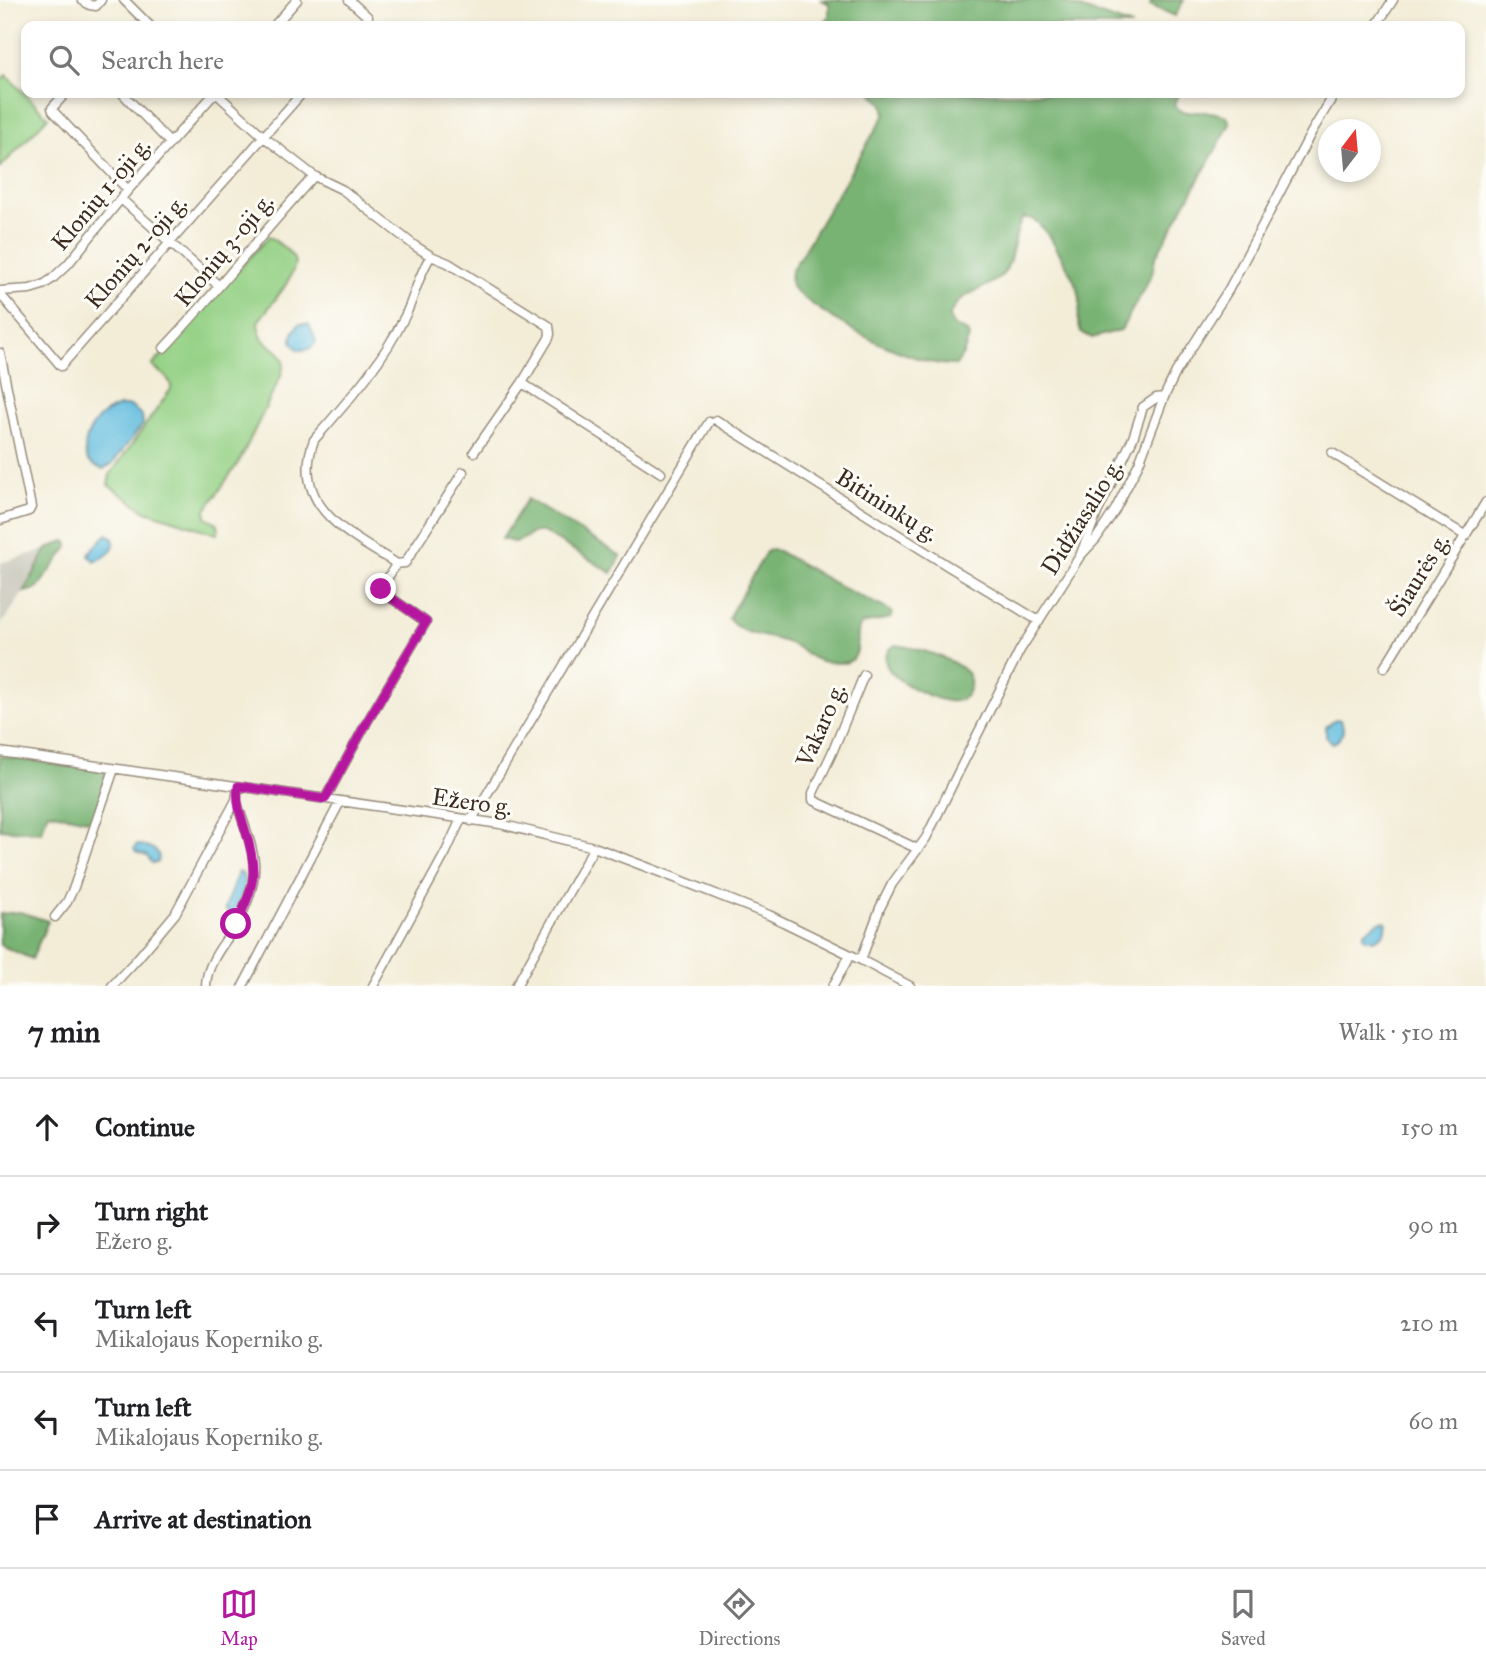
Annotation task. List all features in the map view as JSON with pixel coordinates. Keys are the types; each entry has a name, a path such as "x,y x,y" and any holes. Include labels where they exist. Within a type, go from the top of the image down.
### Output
{"street":[{"path":"82,0 96,6 101,0"},
{"path":"124,0 145,21"},
{"path":"278,21 297,0"},
{"path":"349,0 368,17 364,21"},
{"path":"1379,21 1392,0"},
{"path":"61,98 54,104 53,111 128,190"},
{"path":"127,98 170,143"},
{"name":"Klonių 1-oji g.","path":"0,293 30,289 52,279 211,98"},
{"path":"221,98 313,176 343,190 415,246 448,263 549,326 549,338 522,383 474,452"},
{"name":"Klonių 2-oji g.","path":"0,293 61,366 298,98"},
{"name":"Didžiasalio g.","path":"861,960 891,885 926,838 1020,650 1080,556 1097,539 1120,501 1146,447 1176,372 1229,289 1332,98"},
{"name":"Klonių 3-oji g.","path":"164,348 313,176"},
{"path":"121,199 219,286"},
{"path":"431,256 405,316 386,351 314,440 307,465 309,487 333,520 350,535 395,564 405,563 463,472"},
{"path":"0,353 31,507 29,511 0,520"},
{"path":"522,383 661,473"},
{"path":"1080,556 1097,513 1133,438 1143,407 1156,398 1164,397"},
{"name":"Bitininkų g.","path":"471,821 712,421 1039,621"},
{"path":"1332,453 1466,536"},
{"name":"Šiaurės g.","path":"1384,667 1486,502"},
{"path":"325,799 426,622 381,591 395,564"},
{"name":"Vakaro g.","path":"864,675 813,793 813,800 919,849"},
{"name":"Ežero g.","path":"0,752 461,819 523,829 594,847 769,915 910,986"},
{"path":"55,917 67,902 74,887 114,769"},
{"path":"112,986 171,920 236,800 238,786"},
{"path":"206,986 206,979 216,956 246,905 254,873 252,852 236,800"},
{"path":"243,986 340,802"},
{"path":"373,986 446,852 461,819"},
{"path":"516,986 594,847"},
{"path":"833,986 850,955"}],"shaded area":[{"path":"47,549 24,592 0,626 0,563"}],"green space":[{"path":"822,0 1057,0 1118,21 825,21 829,16 829,4"},
{"path":"1152,0 1184,0 1175,16 1150,5"},
{"path":"6,75 21,90 21,98 29,98 48,117 0,168 0,81"},
{"path":"877,98 1177,98 1174,104 1177,109 1227,116 1230,124 1155,258 1152,274 1121,330 1092,338 1081,332 1078,319 1079,293 1069,270 1040,225 1023,217 1003,274 966,296 953,308 949,317 953,325 967,332 969,337 956,365 948,365 909,355 867,337 806,300 791,284 791,272 885,114 883,104"},
{"path":"269,236 286,249 295,265 287,282 258,322 261,337 280,354 284,361 283,368 240,460 206,510 206,517 217,523 217,534 146,511 108,485 110,475 171,389 168,379 152,366"},
{"path":"527,499 621,556 612,573 543,532 514,542 502,539"},
{"path":"64,541 68,547 38,587 24,592 47,549"},
{"path":"778,551 843,588 887,609 892,613 891,618 861,624 856,655 848,662 842,663 817,660 786,642 741,629 729,619 731,613 766,552"},
{"path":"895,645 933,654 960,667 969,676 967,694 960,700 943,700 920,692 898,679 886,662 887,654"},
{"path":"0,756 109,771 93,821 48,812 41,832 0,829"},
{"path":"20,912 48,921 32,959 0,945 0,914"}],"water":[{"path":"299,324 310,326 316,341 313,346 299,350 293,344 293,334"},
{"path":"119,406 130,406 142,415 143,424 112,464 103,469 94,466 89,461 85,447 90,431 99,418"},
{"path":"107,534 112,538 114,546 109,554 95,561 89,556 90,552"},
{"path":"1336,719 1342,723 1343,730 1341,737 1333,743 1326,737 1326,727"},
{"path":"136,845 149,847 156,852 159,858 157,863 152,863 147,856 136,852"},
{"path":"238,872 242,873 244,878 244,889 232,913 225,909"},
{"path":"1385,921 1387,923 1381,936 1373,940 1364,937 1364,932"}],"route":[{"path":"236,924 246,905 254,873 252,852 236,800 238,786 325,799 426,622 381,589"}]}
